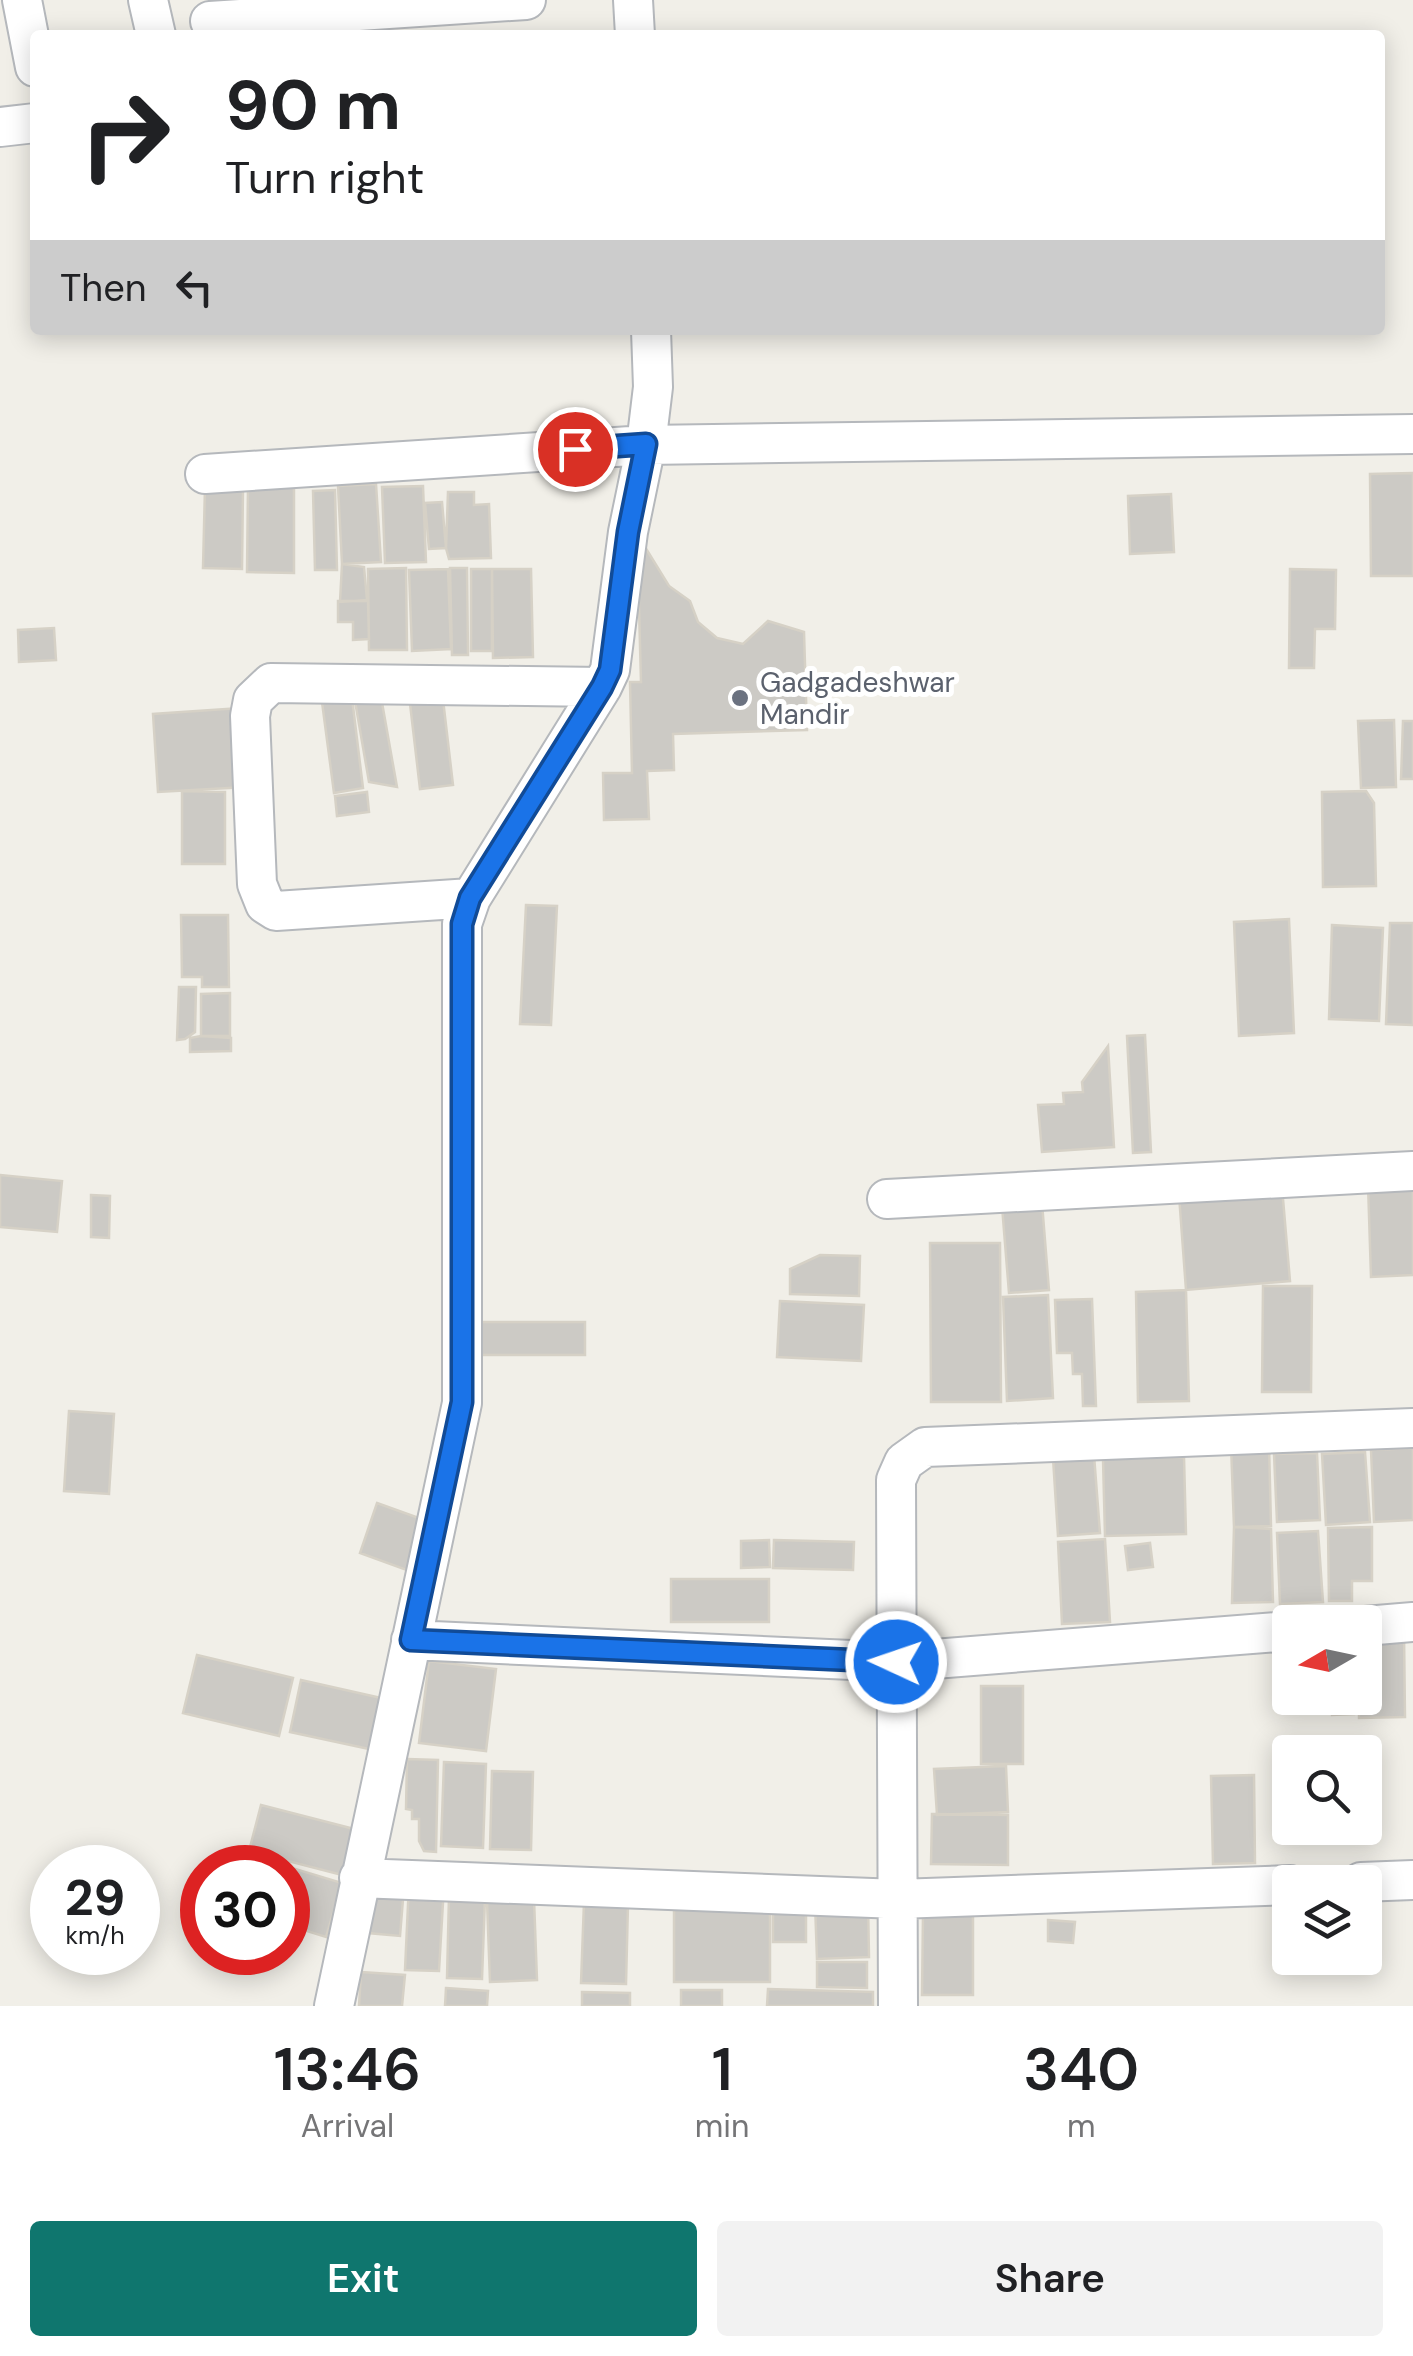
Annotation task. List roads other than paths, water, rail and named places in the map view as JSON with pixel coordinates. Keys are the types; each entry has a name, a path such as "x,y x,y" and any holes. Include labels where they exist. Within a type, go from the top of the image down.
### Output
{"street":[{"path":"22,0 30,41"},
{"path":"148,0 155,30"},
{"path":"210,21 526,0"},
{"path":"632,0 635,30"},
{"path":"0,127 30,124"},
{"path":"334,2006 462,1402 462,924 470,898 602,687 614,646 628,532 646,444 653,388 651,335"},
{"path":"206,474 646,444 1413,434"},
{"path":"470,898 276,911 265,904 257,884 250,716 253,700 271,683 602,687"},
{"path":"887,1199 1413,1171"},
{"path":"898,2006 896,1480 904,1462 925,1447 1413,1428"},
{"path":"1382,1625 1413,1622"},
{"path":"411,1640 896,1662 1272,1633"},
{"path":"360,1878 898,1899 1272,1886"},
{"path":"1382,1881 1413,1880"}],"place":[{"name":"Gadgadeshwar Mandir","path":"740,698"}]}
